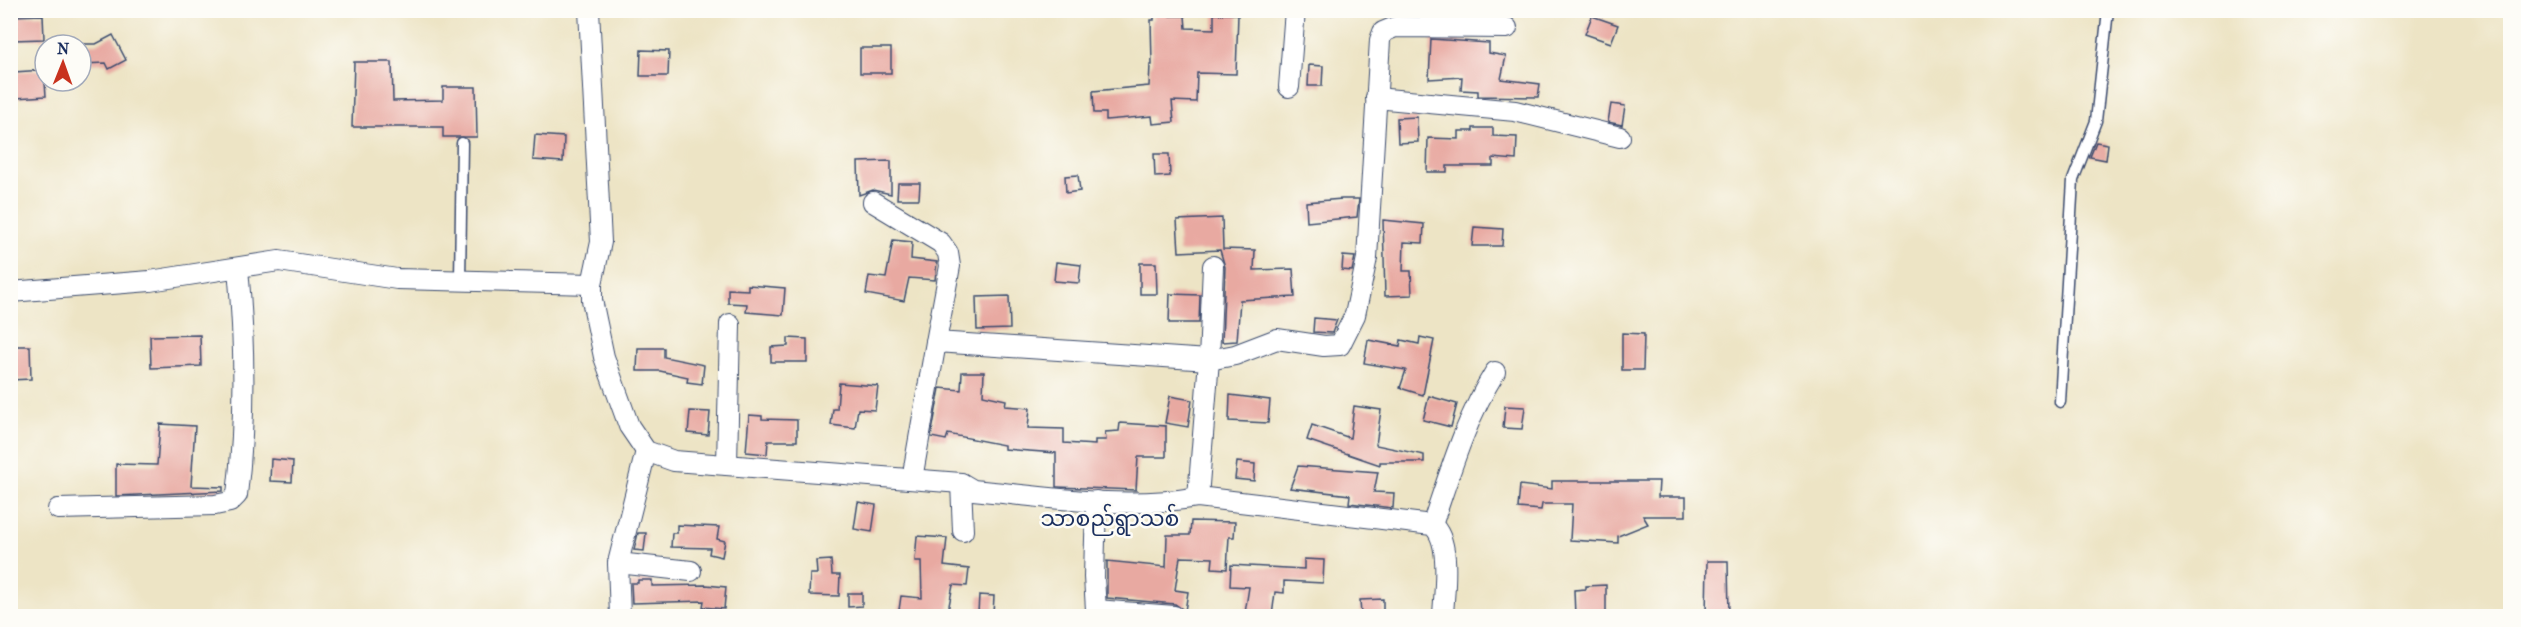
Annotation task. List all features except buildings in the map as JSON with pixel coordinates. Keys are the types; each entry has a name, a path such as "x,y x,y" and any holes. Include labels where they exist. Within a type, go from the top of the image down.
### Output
{"street":[{"path":"589,10 601,242 592,284 592,300 604,357 629,426 646,451 674,461 961,483 973,490 1096,501 1176,501 1198,497 1432,525 1440,532 1444,547 1443,616"},
{"path":"1289,87 1295,10"},
{"path":"936,342 1209,360 1235,355 1277,339 1324,346 1340,345 1355,315 1367,258 1380,40 1383,32 1395,27 1506,28"},
{"path":"1376,98 1515,111 1620,137"},
{"path":"873,202 941,243 948,253 950,266 912,479"},
{"path":"10,292 150,281 279,261 397,279 592,284"},
{"path":"1198,497 1209,360 1213,266"},
{"path":"58,509 215,505 230,502 237,495 244,432 242,316 238,268"},
{"path":"727,465 730,324"},
{"path":"1432,525 1466,427 1478,400 1495,372"},
{"path":"620,616 618,563 646,451"},
{"path":"961,483 963,531"},
{"path":"1096,501 1094,577 1096,613 1173,616"},
{"path":"618,563 691,571"}],"lane":[{"path":"2060,402 2073,180 2096,121 2108,10"},
{"path":"460,280 462,143"}],"district":[{"name":"သာစည်ရွာသစ်","path":"1110,518"}]}
